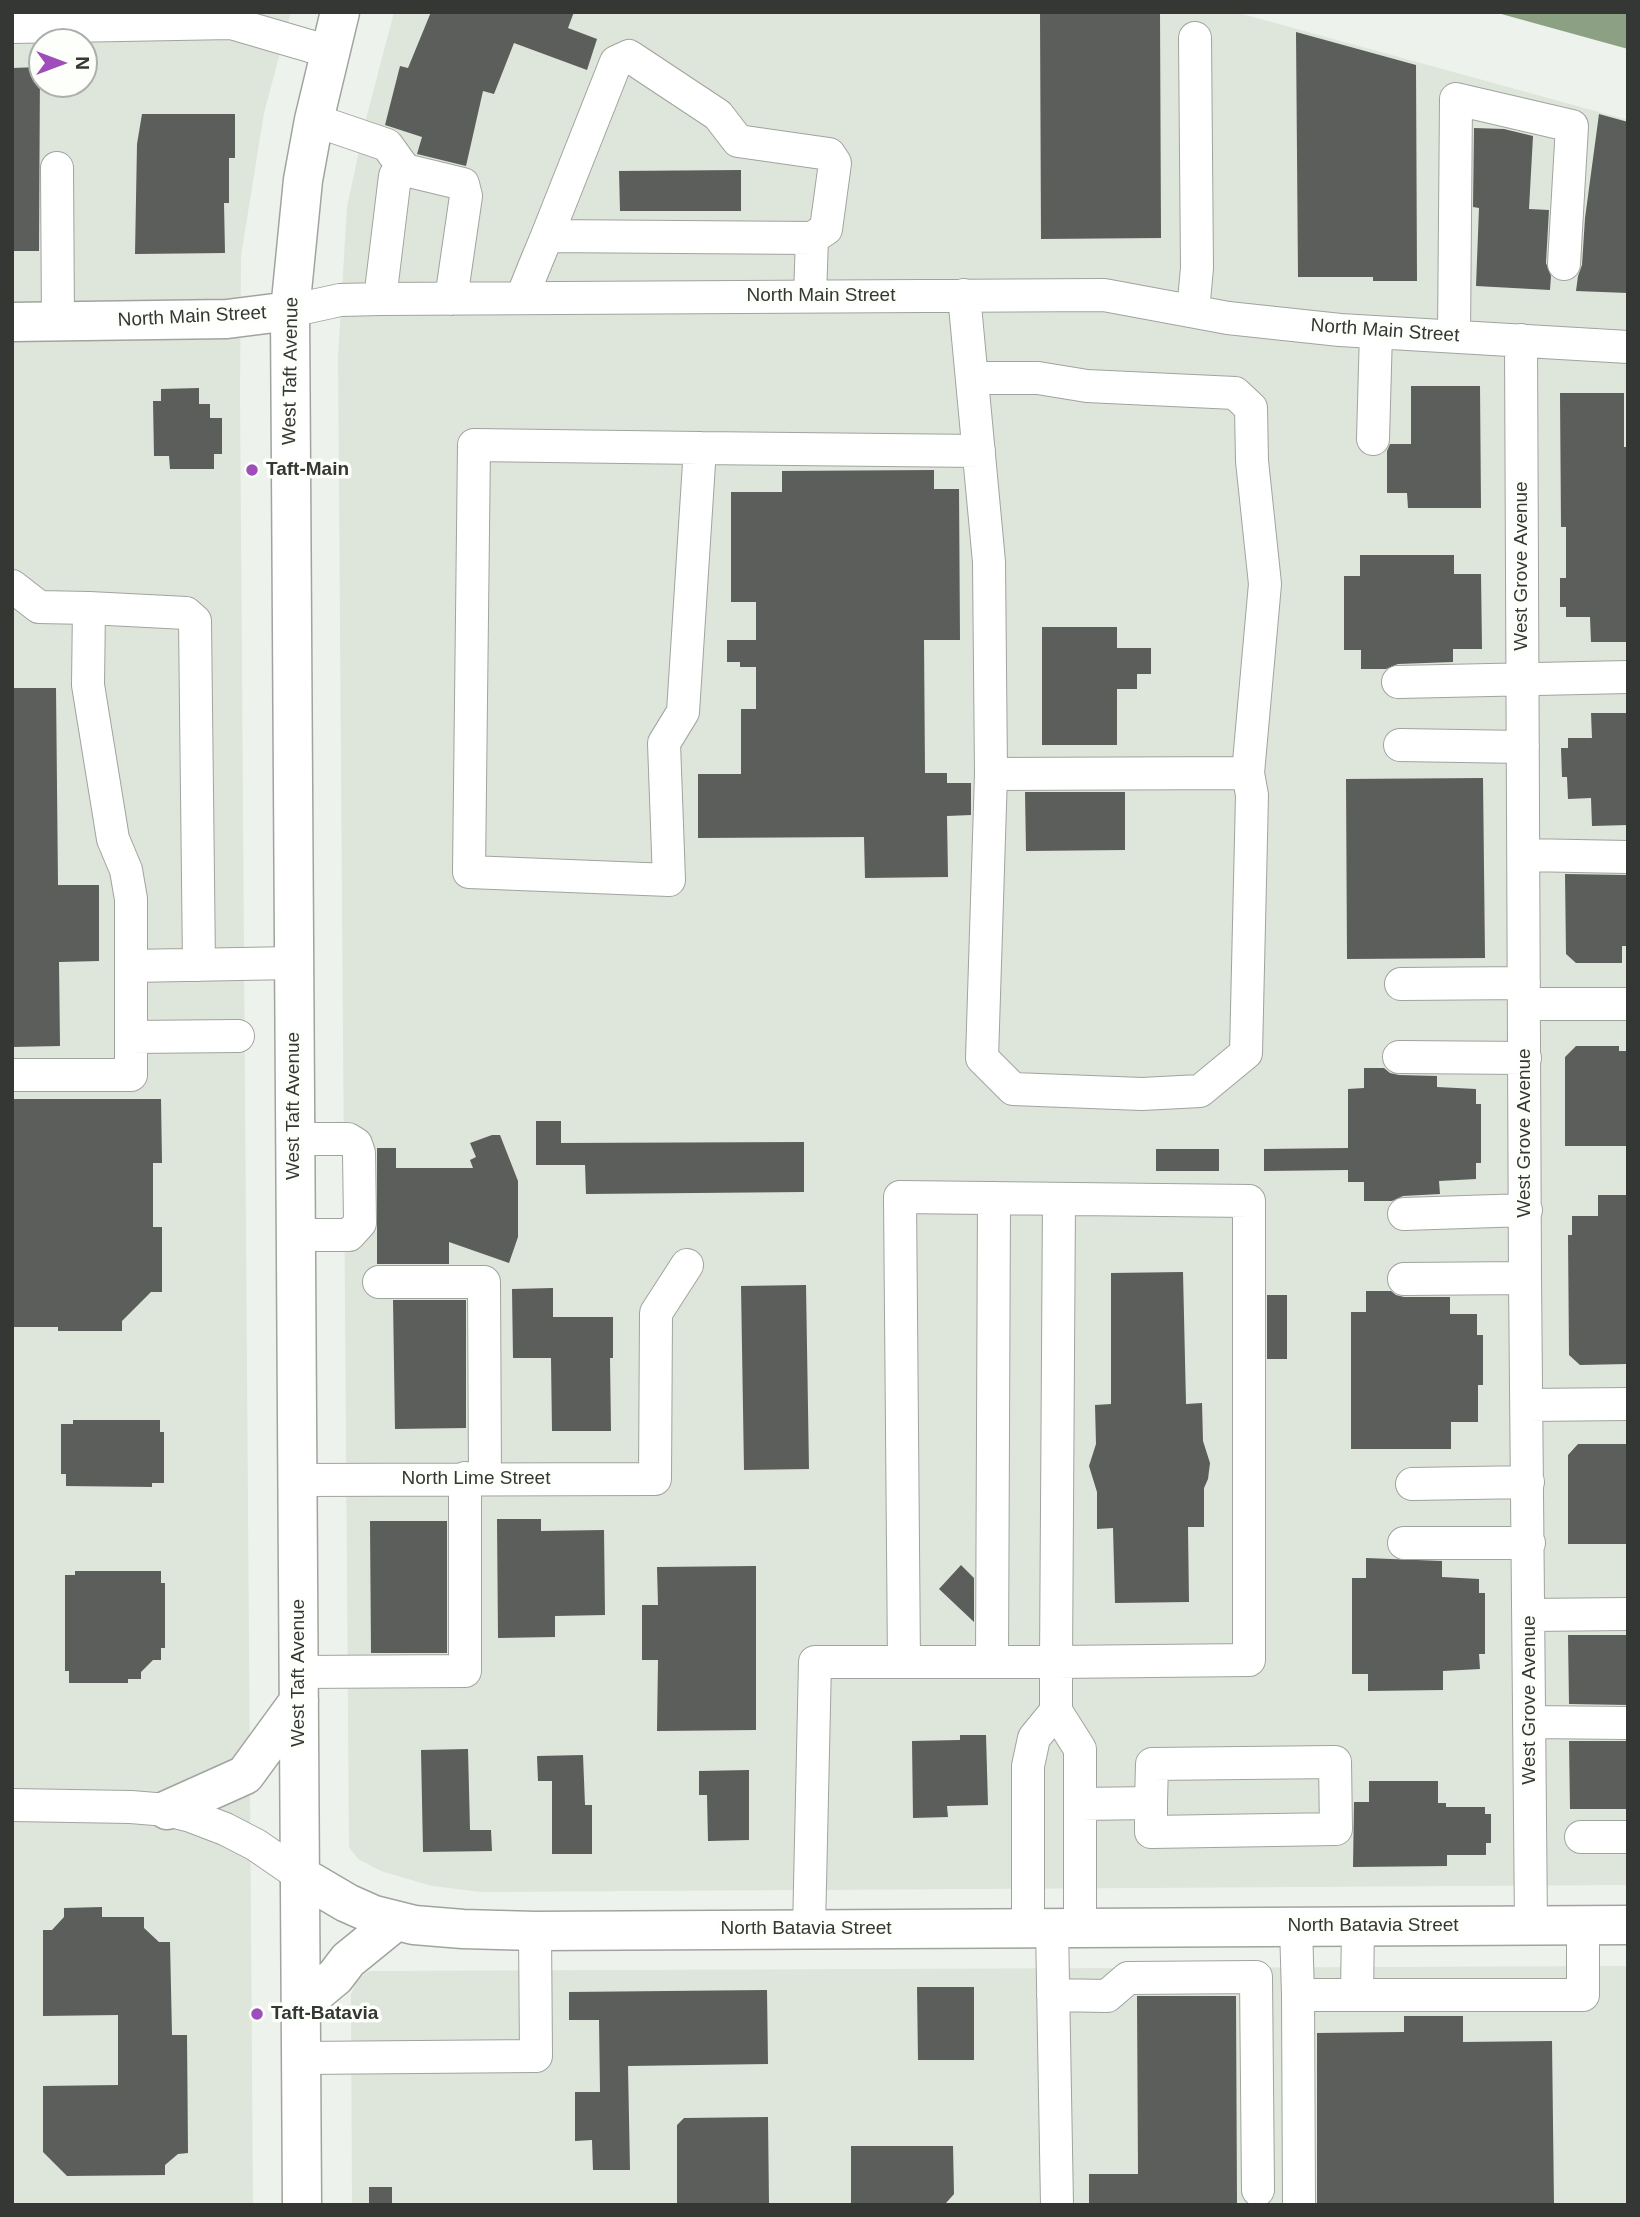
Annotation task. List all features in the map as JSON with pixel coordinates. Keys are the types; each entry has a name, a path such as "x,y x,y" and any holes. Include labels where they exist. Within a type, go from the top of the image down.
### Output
{"main road":[{"name":"West Taft Avenue","path":"302,2205 289,311 297,228 314,120 340,12"},
{"name":"North Main Street","path":"12,322 227,319 289,311"},
{"path":"167,1810 245,1774 299,1687"},
{"name":"North Batavia Street","path":"301,1876 358,1909 396,1921 433,1927 535,1931 1628,1925"},
{"path":"301,2005 335,1977 348,1960 396,1921"}],"street":[{"path":"12,27 231,17 330,52"},
{"path":"1193,311 1197,268 1195,38"},
{"path":"522,297 615,62 629,56 718,115 738,141 829,154 835,163 826,229 812,238 547,236"},
{"path":"1454,336 1456,99 1572,126 1564,264"},
{"path":"314,120 387,145 405,170 463,184 466,196 451,299"},
{"path":"57,168 58,322"},
{"path":"380,299 395,176 405,170"},
{"path":"810,296 812,238"},
{"path":"964,295 989,562 991,774 982,1058 1013,1089 1142,1094 1200,1091 1245,1054 1252,794 1248,773 1265,584 1252,461 1251,408 1236,393 1087,386 1038,378 973,378"},
{"name":"North Main Street","path":"289,311 340,300 380,299 1104,295 1228,318 1376,332 1628,347"},
{"path":"1373,439 1376,332"},
{"name":"West Grove Avenue","path":"1521,340 1531,1925"},
{"path":"700,448 683,712 664,743 669,880 469,872 474,445 979,451"},
{"path":"12,586 26,607 186,612 195,621 198,965"},
{"path":"12,1075 131,1075 131,899 126,870 113,839 88,685 89,608"},
{"path":"1398,682 1628,677"},
{"path":"1400,746 1523,747"},
{"path":"991,774 1248,773"},
{"path":"1524,855 1628,857"},
{"path":"131,966 293,963"},
{"path":"1401,984 1628,1004"},
{"path":"131,1037 238,1036"},
{"path":"1399,1057 1525,1058"},
{"path":"295,1139 348,1139 356,1144 359,1153 360,1223 349,1236 295,1236"},
{"path":"809,1928 815,1662 904,1662 992,1662 1056,1662 1249,1660 1249,1201 900,1197 904,1662"},
{"path":"992,1662 994,1198"},
{"path":"1054,1927 1080,1804 1080,1749 1056,1711 1059,1199"},
{"path":"1404,1214 1526,1210"},
{"name":"North Lime Street","path":"298,1480 655,1479 656,1313 687,1265"},
{"path":"1404,1279 1525,1278"},
{"path":"299,1687 465,1671 484,1282 379,1282"},
{"path":"1528,1405 1628,1404"},
{"path":"1412,1484 1528,1482"},
{"path":"1404,1542 1529,1542"},
{"path":"1529,1615 1628,1614"},
{"path":"1056,1711 1034,1738 1028,1766 1054,1927 1057,2205"},
{"path":"1530,1722 1628,1723"},
{"path":"1335,1762 1336,1829 1151,1832 1151,1804 1152,1764 1335,1762"},
{"path":"1080,1804 1151,1804"},
{"name":"North Batavia Street","path":"12,1805 167,1810 225,1829 256,1845 301,1876"},
{"path":"1581,1837 1628,1837"},
{"path":"1297,1995 1583,1995 1583,1925"},
{"path":"1296,1926 1299,2205"},
{"path":"1357,1994 1358,1926"},
{"path":"301,2058 536,2056 535,1931"},
{"path":"1054,1995 1107,1996 1128,1978 1256,1977 1258,2190"}],"shaded area":[{"path":"12,12 291,12 264,113 241,256 253,2205 12,2205"},
{"path":"394,12 1235,12 1628,120 1628,1885 482,1892 432,1886 381,1871 358,1859 349,1847 338,356 347,207 365,123"},
{"path":"1494,12 1628,12 1628,49"},
{"path":"1628,1966 1628,2205 352,2205 351,1994 357,1980 369,1971"}],"building":[{"path":"431,12 574,12 568,28 597,39 587,70 514,43 494,94 483,91 466,166 417,154 422,137 385,125 400,66 408,68"},
{"path":"1040,12 1160,12 1161,238 1041,239"},
{"path":"1296,32 1416,65 1417,281 1373,281 1373,277 1298,277"},
{"path":"28,67 28,98 40,98 39,251 12,251 12,68"},
{"path":"142,114 235,114 235,158 229,158 229,203 224,203 225,253 135,254 137,144"},
{"path":"1599,114 1628,122 1628,293 1576,291 1582,265 1585,218"},
{"path":"1474,128 1504,129 1533,136 1529,209 1549,210 1546,263 1551,276 1550,290 1476,286 1479,208 1473,207"},
{"path":"741,170 741,211 620,211 619,171"},
{"path":"1411,386 1480,386 1481,508 1408,508 1407,493 1387,493 1387,451 1390,444 1411,444"},
{"path":"199,388 199,404 210,404 210,418 222,418 222,454 214,454 214,469 170,469 169,456 154,456 153,401 161,401 161,389"},
{"path":"1560,393 1624,393 1624,447 1628,447 1628,642 1591,642 1590,617 1566,617 1566,607 1560,607 1560,578 1566,578 1566,527 1561,527"},
{"path":"934,470 934,489 959,489 960,640 924,640 925,773 947,773 947,783 971,783 971,815 947,816 948,877 865,878 864,837 698,838 698,774 741,774 741,709 756,709 756,667 740,667 740,662 727,662 727,640 756,640 756,602 731,602 731,492 782,492 782,471"},
{"path":"1360,555 1454,555 1454,574 1481,574 1482,649 1453,649 1453,662 1398,664 1386,669 1361,669 1361,650 1344,650 1344,576 1360,576"},
{"path":"1042,627 1117,627 1117,648 1151,648 1151,674 1137,674 1137,689 1117,689 1117,745 1042,745"},
{"path":"12,688 56,688 58,885 99,885 99,961 59,962 60,1046 12,1047"},
{"path":"1591,713 1628,713 1628,825 1592,826 1591,798 1568,799 1567,777 1562,777 1561,748 1568,748 1568,738 1592,738"},
{"path":"1483,778 1485,958 1347,959 1346,779"},
{"path":"1025,792 1125,792 1125,850 1026,851"},
{"path":"1565,874 1628,875 1628,946 1622,946 1622,963 1576,963 1566,954"},
{"path":"1576,1046 1619,1046 1619,1051 1628,1051 1628,1146 1565,1146 1565,1057"},
{"path":"1364,1068 1384,1068 1399,1075 1437,1076 1437,1087 1476,1089 1476,1104 1481,1104 1481,1163 1476,1163 1476,1179 1439,1181 1440,1194 1403,1196 1392,1201 1364,1201 1364,1182 1348,1182 1348,1170 1264,1171 1264,1149 1348,1148 1348,1089 1364,1088"},
{"path":"12,1099 161,1099 162,1163 153,1163 153,1227 162,1227 162,1292 151,1292 122,1321 122,1331 58,1331 58,1327 12,1327"},
{"path":"536,1121 561,1121 561,1143 804,1142 804,1192 586,1194 585,1165 536,1165"},
{"path":"500,1135 518,1181 518,1237 509,1263 449,1242 449,1264 377,1264 377,1148 396,1148 396,1168 473,1168 470,1160 476,1157 470,1143"},
{"path":"1156,1149 1219,1149 1219,1171 1156,1171"},
{"path":"1598,1195 1628,1195 1626,1364 1580,1365 1569,1355 1568,1235 1572,1235 1572,1216 1598,1216"},
{"path":"1183,1272 1186,1404 1202,1403 1203,1441 1210,1463 1204,1488 1204,1527 1188,1527 1189,1602 1115,1603 1113,1528 1097,1529 1097,1492 1089,1466 1096,1444 1095,1405 1111,1404 1111,1273"},
{"path":"806,1285 809,1469 744,1470 741,1286"},
{"path":"553,1288 553,1317 613,1317 613,1358 610,1358 611,1431 552,1431 551,1358 513,1358 512,1289"},
{"path":"1366,1291 1391,1291 1404,1297 1450,1297 1450,1314 1477,1314 1477,1335 1483,1335 1483,1385 1478,1385 1478,1422 1451,1422 1451,1449 1351,1449 1351,1312 1366,1312"},
{"path":"1267,1295 1287,1295 1287,1359 1267,1359"},
{"path":"393,1300 466,1300 466,1428 395,1429"},
{"path":"73,1420 160,1420 160,1432 164,1432 164,1483 152,1483 152,1487 66,1486 66,1474 61,1474 61,1424 73,1424"},
{"path":"1578,1444 1626,1444 1628,1544 1568,1544 1568,1455"},
{"path":"497,1519 541,1519 541,1531 604,1530 605,1615 555,1616 555,1637 498,1638"},
{"path":"370,1521 447,1521 447,1653 371,1653"},
{"path":"1366,1558 1442,1561 1442,1577 1479,1579 1479,1593 1485,1593 1485,1654 1479,1654 1480,1669 1443,1671 1443,1690 1368,1691 1368,1674 1352,1674 1352,1578 1366,1578"},
{"path":"961,1565 974,1578 974,1622 939,1589"},
{"path":"756,1566 756,1730 657,1731 658,1660 642,1660 642,1605 658,1605 657,1567"},
{"path":"75,1571 161,1571 161,1583 165,1583 165,1648 161,1648 161,1660 153,1660 141,1672 141,1679 128,1679 128,1683 69,1683 69,1671 65,1671 65,1575 75,1575"},
{"path":"1568,1635 1628,1635 1628,1705 1569,1704"},
{"path":"960,1735 986,1735 988,1805 947,1806 948,1817 913,1818 912,1741 960,1740"},
{"path":"1569,1741 1628,1741 1628,1809 1570,1809"},
{"path":"468,1749 470,1830 491,1830 492,1851 423,1852 421,1750"},
{"path":"583,1755 585,1805 592,1805 592,1854 552,1854 552,1781 538,1781 537,1756"},
{"path":"749,1770 749,1840 708,1841 707,1795 699,1795 699,1771"},
{"path":"1369,1781 1438,1781 1438,1803 1446,1803 1446,1807 1485,1807 1485,1814 1491,1814 1491,1843 1486,1843 1486,1855 1447,1855 1447,1866 1353,1867 1354,1802 1369,1802"},
{"path":"102,1907 102,1917 144,1917 144,1928 159,1942 170,1942 172,2035 187,2035 188,2153 178,2154 165,2165 165,2175 67,2176 43,2152 43,2086 118,2085 118,2015 43,2016 43,1930 52,1930 64,1917 64,1908"},
{"path":"917,1987 974,1987 974,2060 918,2060"},
{"path":"767,1990 768,2064 628,2066 630,2170 593,2170 592,2140 575,2141 575,2092 600,2092 599,2020 569,2020 569,1992"},
{"path":"1137,1996 1236,1996 1237,2205 1089,2205 1089,2174 1138,2174"},
{"path":"1404,2016 1463,2016 1463,2042 1552,2041 1554,2205 1317,2205 1317,2033 1404,2032"},
{"path":"768,2117 769,2205 677,2205 677,2125 684,2118"},
{"path":"851,2146 953,2146 954,2194 946,2203 851,2204"},
{"path":"369,2187 392,2187 392,2205 369,2205"}],"place":[{"name":"Taft-Main","path":"252,470"},
{"name":"Taft-Batavia","path":"257,2014"}]}
